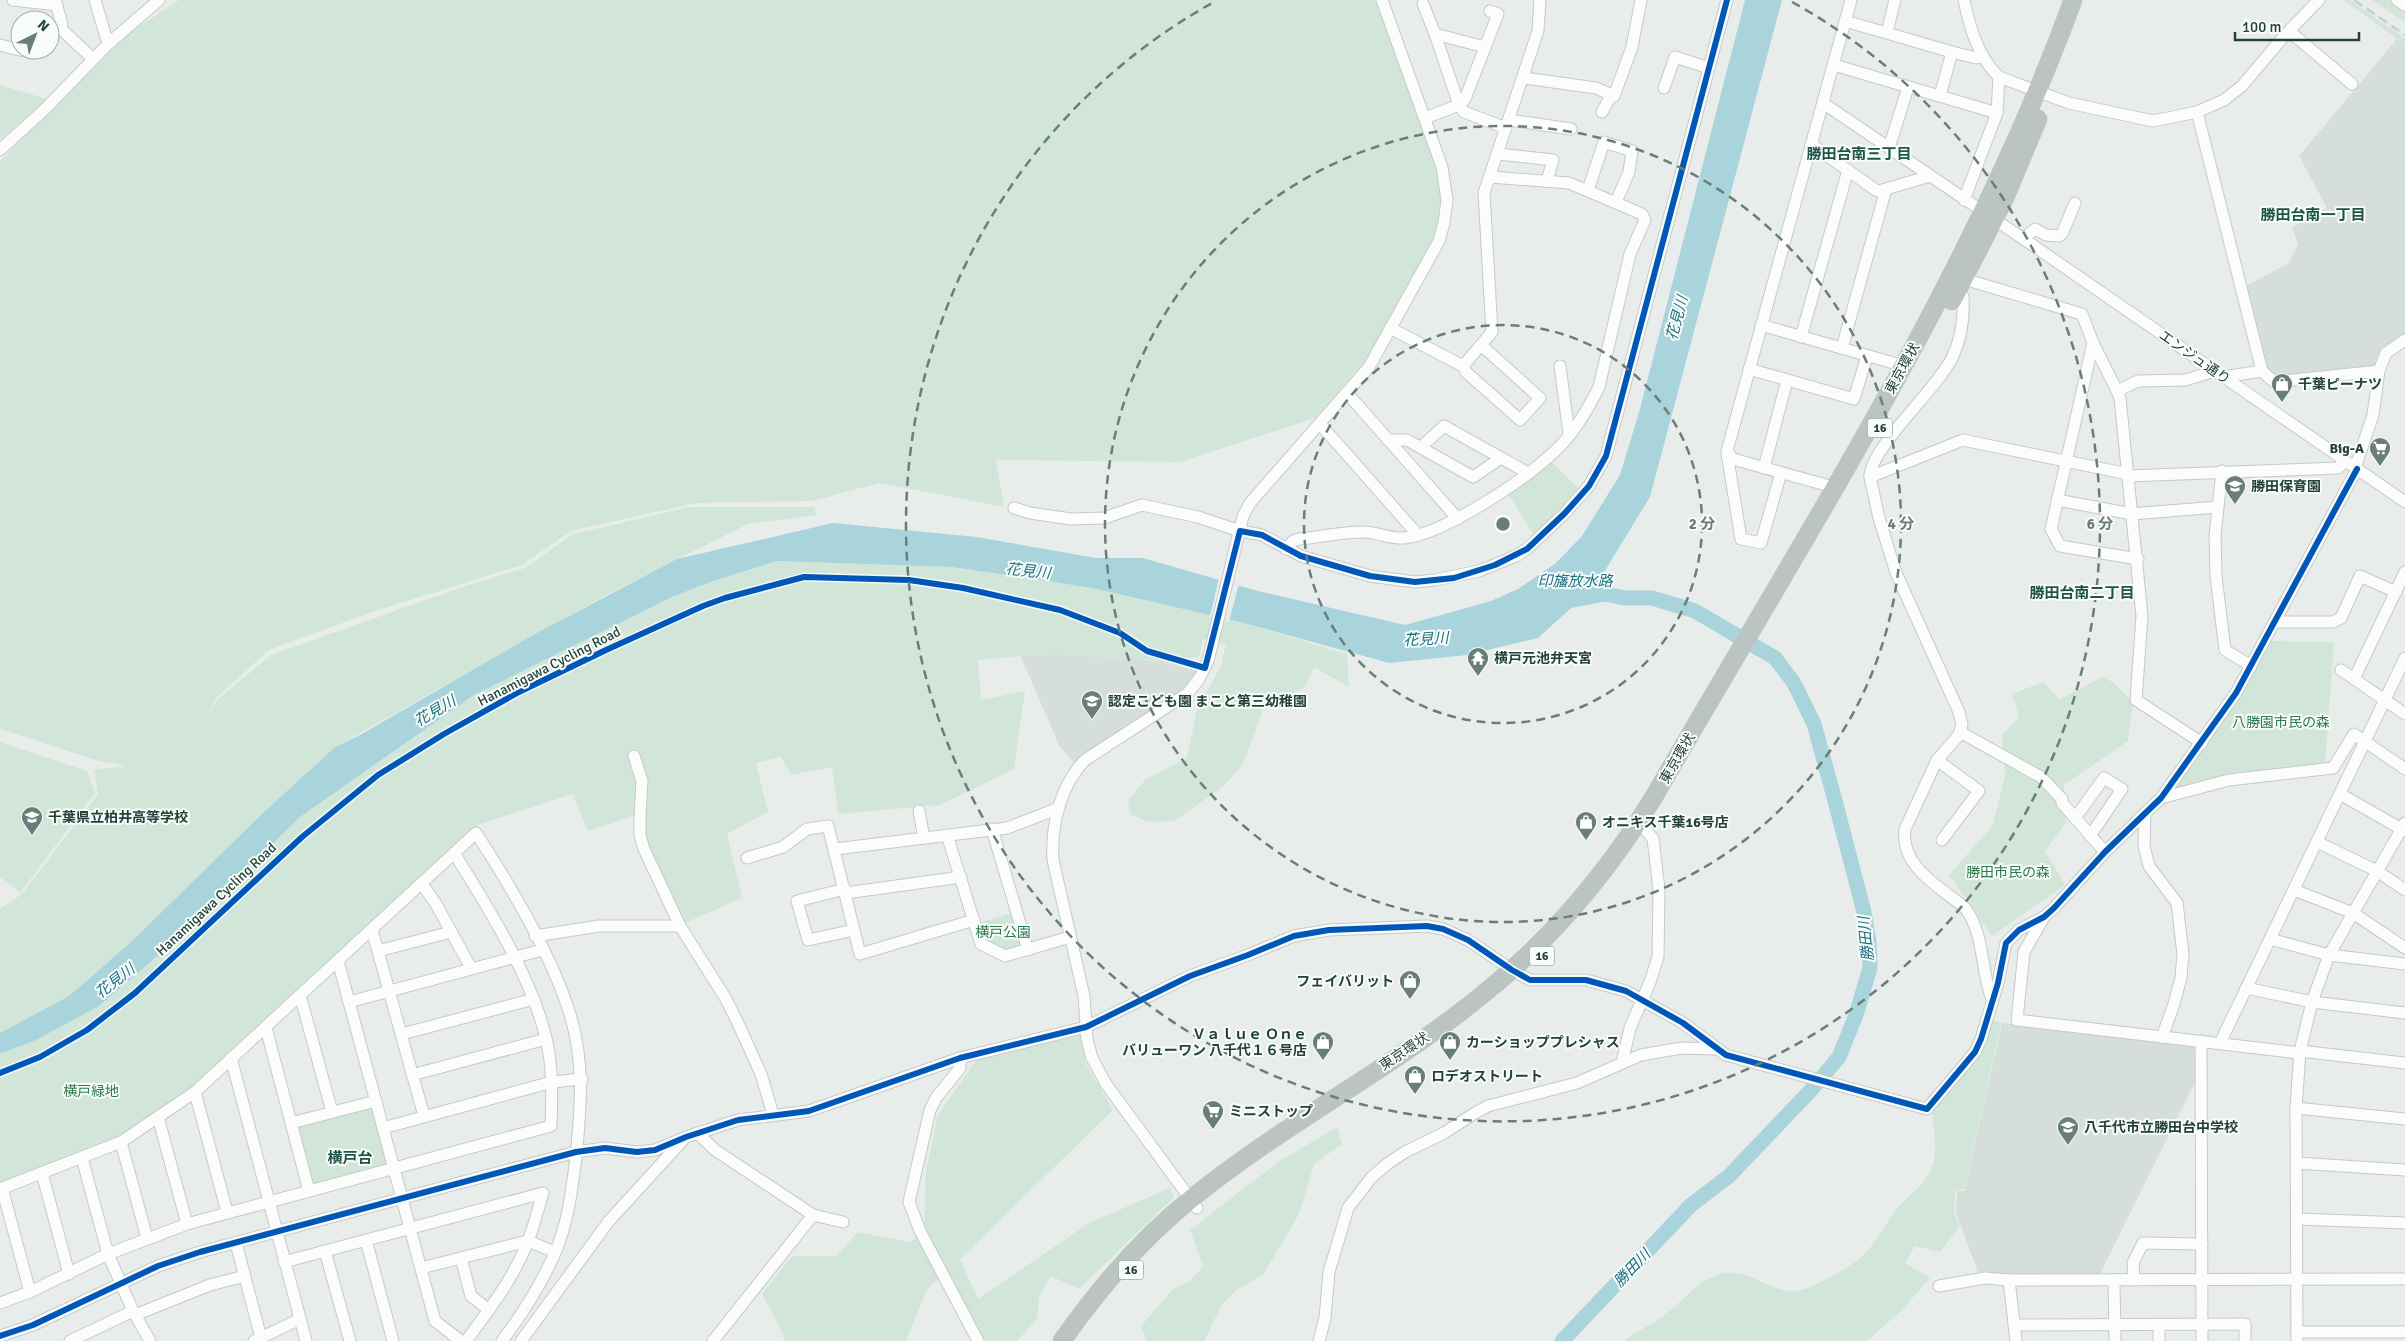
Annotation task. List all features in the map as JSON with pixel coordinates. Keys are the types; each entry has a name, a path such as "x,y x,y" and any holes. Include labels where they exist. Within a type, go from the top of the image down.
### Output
{"highway":[{"name":"東京環状","path":"2042,93 2073,0"},
{"name":"東京環状","path":"1517,973 1618,853 1757,630 1866,463 1961,285 2042,93 2084,0"},
{"name":"東京環状","path":"1757,630 1834,487 1989,216"},
{"name":"東京環状","path":"1062,1341 1107,1282 1146,1240 1194,1204 1453,1030 1589,905 1646,830 1736,665"},
{"name":"東京環状","path":"1075,1341 1119,1283 1194,1204"}],"street":[{"path":"14,0 56,3"},
{"path":"95,0 108,44"},
{"path":"1194,1204 1106,1084 1092,1058 1087,1039 1084,996 1052,849 1059,808 1065,788 1074,772 1085,760 1188,693 1200,679 1208,660 1243,516 1250,503 1369,368 1439,241 1447,200 1445,183 1425,118 1382,0"},
{"path":"1463,366 1492,332 1484,193 1524,78 1538,31 1540,0"},
{"path":"1602,112 1611,96 1614,96 1632,47 1641,0"},
{"path":"1014,508 1030,513 1071,519 1104,518 1142,505 1198,517 1239,537 1262,535 1308,559 1393,580 1415,582 1445,579 1479,571 1516,556 1539,539 1566,513 1589,486 1606,456 1727,0"},
{"path":"1781,473 1761,543 1741,539 1727,451 1851,0"},
{"path":"1886,32 1895,0"},
{"path":"1964,0 1969,24 1983,56 1990,68 1999,77 2069,102 2153,122 2198,112 2224,100 2242,86 2289,30 2320,0"},
{"path":"2397,0 2405,5"},
{"path":"0,150 44,110 108,44 155,1"},
{"path":"1423,4 1459,105 1464,112 1507,124 1571,129"},
{"path":"1425,118 1459,105 1464,99 1498,14 1490,11"},
{"path":"60,17 62,24 60,28 93,59"},
{"path":"1846,21 1952,52 1976,58 1983,56"},
{"path":"2289,30 2352,84"},
{"path":"1435,34 1485,48"},
{"path":"1940,96 1952,52"},
{"path":"1664,88 1674,57 1709,68"},
{"path":"1834,65 1997,113"},
{"path":"1964,200 1997,113 1999,77"},
{"path":"1524,78 1596,88 1611,96"},
{"path":"1889,148 1908,87"},
{"name":"エンジュ通り","path":"1823,103 2405,502"},
{"path":"2198,112 2262,371 2274,382 2380,371"},
{"path":"1588,190 1604,142 1632,151 1629,172 1616,202"},
{"path":"1811,144 1877,191 1930,176"},
{"path":"1498,154 1553,160 1547,181"},
{"path":"1801,337 1848,170"},
{"path":"1286,549 1293,541 1299,539 1363,532 1404,538 1418,535 1458,519 1528,473 1555,451 1569,434 1598,386 1630,254 1645,220 1642,214 1588,190 1569,184 1490,178"},
{"path":"1842,348 1886,190"},
{"path":"2023,239 2034,229 2046,235 2059,236 2062,234 2075,203"},
{"path":"1992,999 1986,984 1980,947 1971,917 1964,908 1912,863 1905,851 1903,841 1905,829 1937,760 1960,732 1962,725 1959,712 1891,558 1866,463 1937,381 1952,357 1964,308 1961,285 2082,314 2093,343 2120,398 2138,559 2142,616 2136,700 2202,743"},
{"path":"1761,325 1904,366"},
{"path":"1390,328 1463,366 1466,372 1520,420 1540,398 1481,345"},
{"path":"2405,340 2386,353 2380,371 2373,415 2356,468 2300,572 2276,622 2232,699 2161,798 2105,852 2070,892 2044,917 2024,952 2018,1020 2405,1063"},
{"path":"2093,343 2050,529 2060,546 2138,559"},
{"path":"1749,369 1854,400 1867,356"},
{"path":"1560,366 1569,434"},
{"path":"2117,391 2138,381 2185,380 2219,374 2262,371"},
{"path":"1764,468 1787,380"},
{"path":"1347,393 1458,519"},
{"path":"1320,424 1418,535"},
{"path":"1421,447 1444,426 1528,473"},
{"path":"1388,440 1407,440 1473,477 1500,458"},
{"path":"1870,477 1963,440 2128,475 2338,468 2345,461"},
{"path":"1727,451 1733,460 1834,487"},
{"path":"2222,471 2217,507 2216,576 2226,650 2251,666"},
{"path":"2057,500 2132,514 2217,507"},
{"path":"2354,679 2405,572"},
{"path":"2276,622 2333,622 2341,618 2360,576 2396,592"},
{"path":"2220,1043 2405,659"},
{"path":"2341,670 2405,714"},
{"path":"1960,732 2041,777 2062,799 2062,803 2105,852"},
{"path":"2161,798 2229,780 2333,768 2354,734 2405,769"},
{"path":"634,756 642,781 640,836 644,849 680,926 726,999 761,1074 773,1114"},
{"path":"1937,760 1979,791 1942,840"},
{"path":"2075,818 2104,778 2122,789 2090,836"},
{"path":"2340,794 2404,828 2329,955 2312,1002 2300,1052 2296,1108 2298,1337 2405,1332"},
{"path":"835,849 1007,828 1059,808"},
{"path":"919,811 924,838"},
{"path":"2145,813 2144,846 2149,866 2177,903 2183,954 2181,978 2162,1037"},
{"path":"748,858 783,847 807,829 828,826 860,954 974,920"},
{"path":"992,829 1028,950"},
{"path":"1622,1063 1630,1028 1650,982 1658,957 1660,888 1653,839 1646,830"},
{"path":"30,1292 1,1188 121,1142 194,1092 266,1028 476,833 501,873 535,936 569,1011 578,1043 582,1079 572,1189 555,1252 531,1299 502,1341"},
{"path":"948,835 981,944 1005,956 1070,937"},
{"path":"2317,842 2377,871 2405,890"},
{"path":"0,1302 30,1292 108,1254 187,1224 551,1126 552,1082 546,1039 534,999 514,958 454,853"},
{"path":"854,930 808,940 797,901 845,891 961,877"},
{"path":"422,884 471,968"},
{"path":"2294,890 2353,913 2405,948"},
{"path":"0,1338 158,1266 236,1242 576,1152 605,1148 638,1152 655,1150 691,1135 738,1120 808,1111 960,1058 1086,1027 1190,976 1294,936 1329,930 1427,926 1443,929 1482,948 1530,980 1586,980 1626,991 1642,998 1702,1036 1715,1049 1726,1055 1927,1109 1975,1052 1987,1024 2006,943 2019,930 2044,917"},
{"path":"535,936 599,926 680,926"},
{"path":"372,930 424,1116"},
{"path":"378,950 451,932"},
{"path":"2270,939 2329,955 2405,964"},
{"path":"349,1002 542,950"},
{"path":"338,961 435,1321 461,1341"},
{"path":"2246,988 2312,1002 2405,1013"},
{"path":"300,995 332,1112"},
{"path":"402,1034 534,999"},
{"path":"266,1028 309,1191"},
{"path":"412,1075 546,1039"},
{"path":"2201,1041 2202,1341"},
{"path":"1319,1341 1325,1318 1329,1272 1348,1208 1371,1178 1404,1152 1444,1133 1474,1112 1510,1100 1577,1083 1642,1055 1665,1050 1715,1049"},
{"path":"231,1058 306,1341"},
{"path":"960,1058 960,1068 936,1098 930,1110 909,1202 920,1231 978,1341"},
{"path":"383,1128 552,1082 582,1079"},
{"path":"194,1092 228,1212"},
{"path":"291,1123 376,1101"},
{"path":"2296,1108 2405,1119"},
{"path":"158,1117 187,1224"},
{"path":"691,1135 813,1214 843,1222"},
{"path":"521,1341 609,1221 691,1135"},
{"path":"121,1142 147,1238"},
{"path":"82,1158 108,1254 134,1313 150,1341"},
{"path":"2297,1163 2405,1170"},
{"path":"42,1173 69,1274"},
{"path":"284,1262 543,1192 528,1241 515,1268 490,1310 466,1341"},
{"path":"713,1341 813,1214"},
{"path":"2297,1219 2405,1223"},
{"path":"366,1240 393,1341"},
{"path":"420,1268 528,1241 555,1252"},
{"path":"236,1242 245,1276 257,1339 300,1319"},
{"path":"2134,1280 2133,1263 2142,1243 2202,1244"},
{"path":"325,1251 350,1341"},
{"path":"461,1258 471,1296 490,1310"},
{"path":"70,1341 134,1313 210,1285 245,1276"},
{"path":"1939,1286 1985,1278 2009,1280 2405,1279"},
{"path":"2009,1280 2016,1341"},
{"path":"2114,1280 2115,1341"},
{"path":"2014,1324 2245,1324 2245,1341"},
{"path":"2159,1324 2159,1341"}],"shaded area":[{"path":"2397,39 2405,44 2405,336 2377,366 2274,379 2264,370 2244,287 2289,263 2298,244 2292,227 2327,208 2299,156"},
{"name":"認定こども園 まこと第三幼稚園","path":"1058,654 1164,661 1196,671 1192,680 1181,690 1085,753 1074,763 1059,745 1020,655"},
{"name":"八千代市立勝田台中学校","path":"2002,1023 2194,1045 2197,1049 2197,1078 2100,1274 1979,1275 1956,1213 1957,1191 1964,1191"}],"green space":[{"path":"179,0 1376,0 1438,169 1442,201 1436,234 1428,254 1366,360 1315,418 1180,462 996,460 1004,507 880,483 812,501 696,503 571,531 522,565 372,612 269,650 216,698 207,720 217,700 271,655 465,586 525,568 573,534 690,507 814,507 816,515 748,524 608,594 335,747 263,813 130,943 69,996 0,1033 0,909 22,894 98,794 94,770 126,766 99,761 0,729 0,161 128,34"},
{"path":"2343,0 2350,0 2405,38 2405,44"},
{"path":"2372,0 2388,0 2405,12 2405,22"},
{"path":"0,85 47,99 0,140"},
{"path":"1550,460 1581,491 1536,538 1506,491"},
{"name":"横戸緑地","path":"777,561 952,567 1097,589 1240,622 1347,654 1349,687 1314,667 1305,687 1264,707 1243,764 1223,787 1174,821 1148,822 1130,814 1128,801 1145,780 1187,758 1197,709 1221,666 1226,644 1203,639 1199,657 1156,660 1044,654 978,660 981,700 1025,691 1014,769 940,805 838,814 832,767 791,775 781,757 756,763 768,812 727,834 742,898 683,924 649,864 637,815 588,831 573,794 480,824 442,862 194,1086 118,1139 0,1185 0,1054 36,1040 99,1006 163,951 300,817 474,695 672,597 710,582"},
{"name":"八勝園市民の森","path":"2272,641 2334,642 2325,765 2235,772 2174,789 2226,716"},
{"name":"勝田市民の森","path":"2103,677 2114,683 2133,702 2128,741 2064,785 2066,822 2045,851 2065,885 1992,936 1949,875 1993,825 2005,775 2002,735 2019,717 2012,694 2043,682 2060,699"},
{"name":"千葉県立柏井高等学校","path":"0,742 87,771 95,793 20,893 0,877"},
{"name":"横戸公園","path":"1014,912 1023,945 1007,954 983,941 978,923"},
{"path":"1992,1020 2001,1023 1964,1189 1955,1191 1954,1213 1960,1226 1940,1252 1915,1246 1905,1263 1930,1278 1902,1310 1867,1341 1625,1341 1666,1314 1704,1281 1720,1274 1741,1274 1786,1291 1796,1291 1824,1281 1845,1269 1862,1256 1877,1239 1896,1209 1926,1178 1932,1166 1935,1151 1932,1114"},
{"path":"1080,1035 1086,1064 1113,1110 960,1259 978,1299 1089,1223 1170,1188 1174,1197 1079,1289 1051,1276 1039,1297 1037,1319 1017,1341 986,1341 942,1276 927,1289 906,1341 785,1341 762,1294 792,1256 836,1256 858,1232 910,1242 924,1232 926,1171 938,1115 977,1059"},
{"path":"369,1107 373,1109 387,1164 314,1187 310,1184 297,1126"},
{"path":"1337,1127 1342,1144 1314,1164 1299,1214 1263,1275 1236,1290 1221,1306 1204,1341 1147,1341 1141,1326 1173,1289 1190,1281 1203,1266 1190,1230 1278,1162"}],"water":[{"name":"印旛放水路","path":"1745,0 1782,0 1650,497 1601,577 1603,588 1624,598 1571,608 1538,638 1467,655 1389,663 1240,622 1097,589 952,567 777,561 710,582 672,597 474,695 300,817 163,951 99,1006 36,1040 0,1054 0,1033 69,996 130,943 263,813 335,747 360,735 535,634 677,559 833,523 977,537 1096,558 1143,558 1254,590 1405,625 1491,601 1518,589 1556,563 1582,536 1620,475 1640,409"}],"pier":[{"path":"1219,577 1239,583 1229,622 1210,617"}],"waterway":[{"name":"勝田川","path":"1562,1341 1691,1205 1729,1176 1811,1090 1839,1057 1856,1015 1870,968 1869,942 1864,912 1834,797 1814,724 1794,683 1775,658 1695,611 1652,598 1624,598 1606,594"}],"railway":[{"path":"2354,0 2405,35"}],"cycle path":[{"name":"Hanamigawa Cycling Road","path":"0,1073 40,1057 87,1030 135,993 302,837 378,775 444,734 519,692 606,650 725,598 804,577 909,580 963,588 1060,610 1120,633 1147,651 1205,668 1240,531 1262,535 1301,556 1370,576 1415,582 1454,578 1495,565 1527,549 1565,513 1589,486 1606,456 1727,0"},
{"path":"0,1336 33,1325 158,1266 200,1252 576,1152 605,1148 637,1152 655,1150 686,1137 738,1120 809,1111 960,1058 1086,1027 1190,976 1294,936 1329,930 1427,926 1443,929 1468,940 1530,980 1586,980 1626,991 1683,1023 1726,1055 1927,1109 1975,1052 1981,1039 1998,983 2006,943 2019,930 2044,917 2054,908 2105,852 2161,798 2236,693 2357,469"}],"place":[{"name":"千葉ピーナツ","path":"2282,403"},
{"name":"Big-A","path":"2380,467"},
{"name":"勝田保育園","path":"2235,505"},
{"name":"横戸元池弁天宮","path":"1478,677"},
{"name":"認定こども園 まこと第三幼稚園","path":"1092,720"},
{"name":"千葉県立柏井高等学校","path":"32,836"},
{"name":"オニキス千葉16号店","path":"1586,841"},
{"name":"フェイバリット","path":"1410,1000"},
{"name":"Ｖａｌｕｅ Ｏｎｅ バリューワン 八千代１６号店","path":"1323,1061"},
{"name":"カーショッププレシャス","path":"1450,1061"},
{"name":"ロデオストリート","path":"1415,1095"},
{"name":"ミニストップ","path":"1213,1130"},
{"name":"八千代市立勝田台中学校","path":"2068,1146"}],"district":[{"name":"勝田台南三丁目","path":"1859,154"},
{"name":"勝田台南一丁目","path":"2313,215"},
{"name":"勝田台南二丁目","path":"2082,593"},
{"name":"横戸台","path":"350,1158"}],"water label":[{"name":"花見川","path":"1677,318"},
{"name":"花見川","path":"1028,571"},
{"name":"花見川","path":"1426,639"},
{"name":"花見川","path":"435,711"},
{"name":"花見川","path":"115,981"}]}
